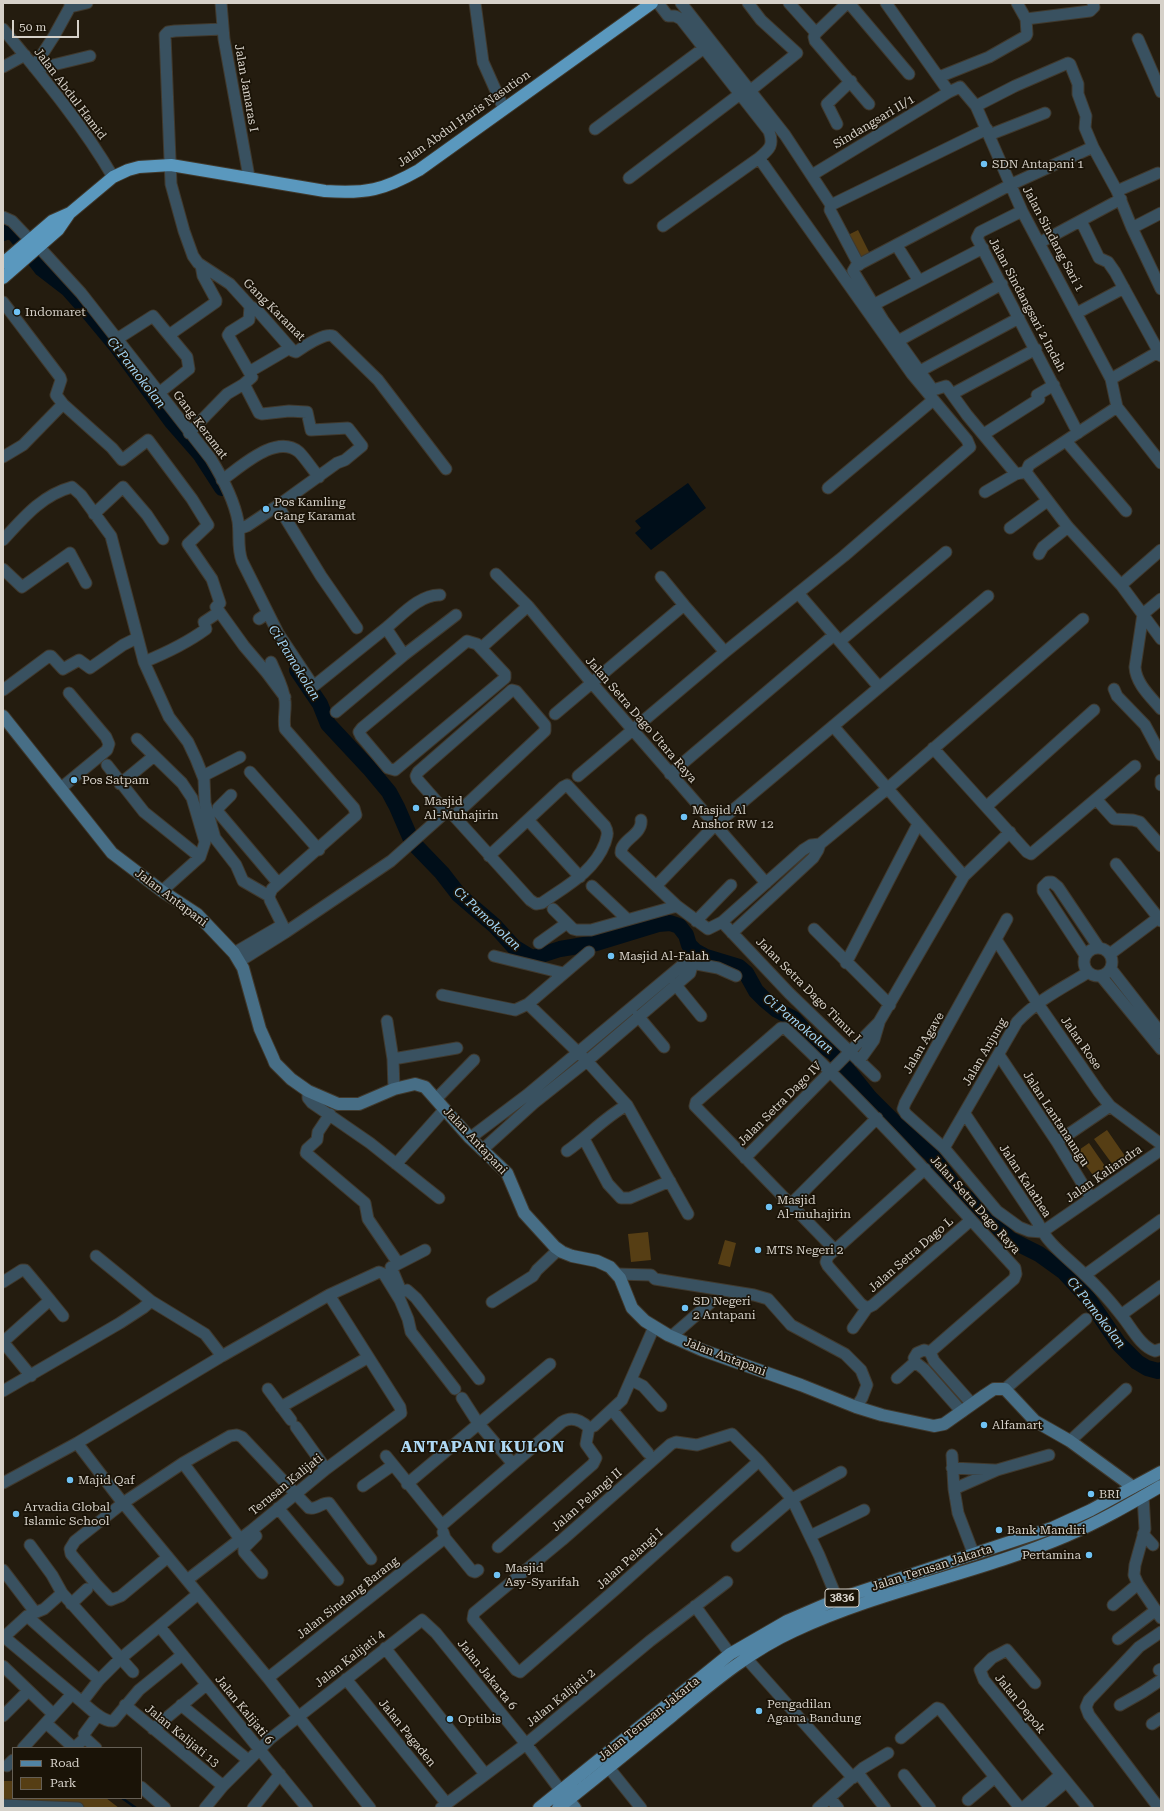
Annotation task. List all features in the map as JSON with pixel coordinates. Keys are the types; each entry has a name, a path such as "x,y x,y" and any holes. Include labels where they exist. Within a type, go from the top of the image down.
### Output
{"highway":[{"name":"Jalan Abdul Haris Nasution","path":"17,258 33,245 58,230 70,213 113,177 139,167 171,165 325,191 347,192 378,189 401,180 419,170 652,3"},
{"path":"3,263 17,258"},
{"path":"3,278 17,258"}],"main road":[{"name":"Jalan Terusan Jakarta","path":"558,1808 730,1654 787,1621 1052,1528 1091,1510 1161,1472"},
{"name":"Jalan Terusan Jakarta","path":"539,1808 568,1799 609,1768 710,1685 792,1632 839,1604 1024,1552 1065,1537 1097,1522 1161,1486"},
{"path":"1019,1539 1024,1552"}],"street":[{"path":"34,67 54,36 70,5 87,3"},
{"name":"Jalan Jamaras I","path":"221,3 223,29 237,119 249,178"},
{"path":"475,3 483,62 504,109"},
{"path":"658,3 668,16 675,16 681,19 704,48 785,135 831,205 830,210 859,265"},
{"path":"663,226 768,151 772,141 769,131 746,92 681,3"},
{"path":"629,178 797,53 761,20 748,3"},
{"path":"789,3 816,33"},
{"path":"869,104 814,37 816,33 848,3 909,74"},
{"path":"886,3 950,92"},
{"path":"939,77 989,56 1026,36 1026,19 1017,3"},
{"path":"1026,19 1090,11 1094,7 1093,3"},
{"name":"Jalan Abdul Hamid","path":"3,29 25,55 102,158 113,177"},
{"name":"Gang Karamat","path":"223,29 175,31 168,32 165,35 171,184 184,231 193,256 201,265 230,284 250,306 257,310 290,348 296,352 306,345 327,335 333,336 378,380 446,469"},
{"path":"1138,39 1158,78 1161,92"},
{"path":"595,129 704,48"},
{"path":"3,67 25,55"},
{"path":"34,67 50,66 90,56"},
{"path":"976,106 1015,86 1068,63 1070,64 1078,84 1078,94 1086,116 1085,128 1119,195 1132,228 1161,289"},
{"path":"837,124 827,104 850,81"},
{"name":"Jalan Sindang Sari 1","path":"950,92 960,87 976,106 1022,211 1111,378 1117,407 1160,460"},
{"name":"Sindangsari II/1","path":"812,175 950,92"},
{"path":"831,205 988,132 1045,113"},
{"path":"1093,146 1010,185 968,209 859,265 854,268 854,273 898,342 933,390 946,386 984,434 1121,585 1161,639"},
{"path":"578,776 725,652 844,556 969,449 969,443 932,401 759,158"},
{"path":"1039,243 1081,221 1119,195 1158,173"},
{"name":"Jalan Sindangsari 2 Indah","path":"1022,211 980,232 977,238 1036,349 1078,433"},
{"path":"1132,228 1161,214"},
{"path":"3,217 12,221 33,245"},
{"path":"1081,221 1099,258 1108,262 1160,354 1111,378"},
{"name":"Gang Keramat","path":"33,245 81,293 211,459 222,480 238,519 239,554 263,616 282,640 312,684 315,685 386,628"},
{"path":"897,246 919,281"},
{"path":"874,305 983,248"},
{"path":"169,334 216,302 203,276 201,265"},
{"path":"898,342 1002,284"},
{"path":"1077,313 1124,288"},
{"path":"3,302 60,377 61,380 56,394 63,404 112,448 122,460 148,440 170,468 208,525 188,544 212,579 220,603 216,608 285,697"},
{"path":"189,432 227,394 252,378 228,335 230,332 249,320 250,306"},
{"path":"117,339 151,316 154,317 169,334 187,357 189,366 188,369 159,394"},
{"path":"920,371 1019,318"},
{"path":"249,372 290,348"},
{"path":"952,394 1036,349"},
{"path":"239,529 248,526 278,506 337,463 345,460 362,446 348,428 311,430 307,412 259,413 244,384"},
{"path":"984,434 1039,399 1037,394 1054,385"},
{"path":"828,488 932,401"},
{"path":"3,457 23,445 63,404"},
{"path":"985,492 1021,473 1029,465 1117,407"},
{"path":"1066,441 1126,511"},
{"path":"222,480 264,451 282,446 293,448 299,452 318,477"},
{"path":"3,540 39,503 56,493 72,487 77,490 111,536 144,662 169,717 192,748 203,776 205,803 215,838 236,865 242,881 270,896 284,928"},
{"path":"94,514 123,487 147,516 163,539"},
{"path":"1010,528 1047,502"},
{"path":"278,506 321,576 357,628"},
{"path":"1039,554 1043,547 1068,527"},
{"path":"1121,585 1161,550"},
{"path":"670,774 837,638 946,552"},
{"path":"3,569 22,587 70,553 86,583"},
{"name":"Jalan Setra Dago Utara Raya","path":"496,574 528,606 714,826 766,883"},
{"path":"661,577 725,652"},
{"path":"798,593 879,687"},
{"path":"404,655 386,628 420,602 430,596 440,595"},
{"path":"656,886 714,826 988,596"},
{"path":"1161,599 1142,614 1135,674 1147,693 1161,709"},
{"path":"555,714 591,682 684,605"},
{"path":"481,648 528,606"},
{"path":"144,662 197,636 206,629 204,622 219,612"},
{"path":"336,712 404,655 456,615"},
{"path":"732,933 813,858 820,844 888,788 1083,619"},
{"path":"3,690 49,656 51,656 63,669 79,660 90,668 123,645 137,638"},
{"path":"470,642 477,644 481,648 505,674 505,678 395,770 388,768 361,736 359,732 362,728 465,643 470,642"},
{"path":"270,896 272,889 278,883 318,850 356,815 354,808 285,729 283,721 285,714 285,697 271,662"},
{"path":"1114,689 1117,696 1145,725 1161,755"},
{"path":"237,957 391,861 419,835 450,814 546,731 546,725 516,691 512,690 418,772 416,776 450,814 489,856 530,900 536,904 542,903 580,877 600,855 608,835 608,831 567,785 489,856"},
{"path":"61,788 107,750 109,744 106,737 69,693"},
{"path":"987,806 1094,710"},
{"name":"Jalan Antapani","path":"3,716 112,853 162,891 204,920 237,957 243,968 260,1029 275,1063 291,1079 308,1091 338,1104 349,1105 359,1104 394,1089 416,1084 425,1087 437,1098 470,1138 507,1173 524,1213 558,1250 572,1256 606,1264 617,1274 632,1308 645,1321 654,1327 702,1350 801,1385 856,1407 882,1415 934,1426 944,1424 994,1390 1005,1389"},
{"path":"833,726 964,876"},
{"path":"137,739 182,783 192,798 205,842 200,857 162,891"},
{"path":"934,748 1027,852 1031,854 1135,766"},
{"path":"120,784 154,756"},
{"path":"203,776 240,757"},
{"path":"107,765 120,784 144,812 200,857"},
{"path":"250,772 318,850"},
{"path":"1161,780 1161,785"},
{"path":"231,795 218,808 218,812 278,883"},
{"path":"1096,799 1114,819 1136,820 1140,822 1161,846"},
{"path":"528,820 580,877"},
{"path":"641,820 640,828 621,849 621,853 676,906 708,929 722,922 803,850 810,845 820,844"},
{"path":"846,963 918,824"},
{"path":"859,1060 874,1040 879,1022 964,876 1010,832"},
{"path":"1110,954 1160,919 1116,864"},
{"path":"1085,955 1043,891 1043,887 1048,882 1052,882 1058,887 1099,948"},
{"path":"696,921 731,885"},
{"path":"592,886 627,919"},
{"path":"553,909 575,930 591,930 676,906"},
{"name":"Jalan Agave","path":"944,1148 906,1114 904,1106 1008,920"},
{"name":"Jalan Setra Dago Timur I","path":"722,922 848,1054 859,1060 875,1076"},
{"path":"539,943 567,923"},
{"path":"814,929 846,963 890,1005"},
{"name":"Jalan Rose","path":"997,941 1038,1004 1110,1106 1161,1144"},
{"path":"1111,969 1101,976 1096,977 1087,972 1084,967 1083,961 1085,955 1094,948 1104,949 1110,954 1112,962 1111,969 1161,1033"},
{"path":"442,995 511,1010 528,1004 589,952"},
{"path":"494,956 563,974"},
{"path":"482,1150 509,1125 530,1099 577,1052 681,965 686,962 693,962 718,968 736,976"},
{"path":"470,1138 500,1114 530,1099 587,1061 690,972 693,962"},
{"name":"Jalan Anjung","path":"944,1148 1017,1022 1024,1014 1038,1004 1087,972"},
{"path":"1101,976 1161,1049"},
{"path":"675,984 701,1016"},
{"path":"528,1004 587,1061 627,1105 688,1214"},
{"path":"638,1016 664,1047"},
{"path":"387,1020 393,1059 394,1089"},
{"name":"Jalan Setra Dago IV","path":"745,1158 879,1022"},
{"name":"Jalan Setra Dago Raya","path":"745,1158 695,1106 696,1102 781,1028 785,1028 833,1068 1015,1268 1016,1274 1014,1279 930,1352 924,1350 917,1352 914,1358 915,1362 897,1378"},
{"path":"393,1059 457,1048"},
{"name":"Jalan Lantanaungu","path":"999,1055 1057,1142 1091,1198"},
{"path":"437,1098 474,1060"},
{"path":"308,1091 310,1100 440,1198"},
{"path":"566,1151 584,1139 618,1110 627,1105"},
{"path":"1057,1142 1110,1106"},
{"path":"396,1164 445,1109"},
{"path":"330,1114 320,1128 317,1140 307,1149 306,1153 364,1203 368,1219 408,1318 411,1332 458,1393 478,1423 512,1464"},
{"path":"500,1114 509,1125"},
{"name":"Jalan Kalathea","path":"944,1148 997,1211 1019,1227 1030,1231 1042,1232 1038,1222 965,1114"},
{"path":"791,1204 877,1118"},
{"path":"584,1139 608,1184 621,1198 630,1198 670,1182"},
{"name":"Jalan Kaliandra","path":"1042,1232 1161,1150"},
{"path":"745,1158 835,1250"},
{"path":"864,1306 828,1266 826,1262 828,1256 925,1169"},
{"name":"Jalan Setra Dago L","path":"853,1328 864,1306 873,1305 971,1220"},
{"path":"1085,1275 1161,1220"},
{"path":"1042,1232 1064,1256 1085,1275 1148,1348 1158,1350"},
{"path":"3,1483 77,1443 222,1356 329,1295 388,1269 425,1250"},
{"path":"492,1302 534,1276 537,1270 558,1250"},
{"path":"96,1256 151,1301 205,1334 222,1356"},
{"path":"388,1269 400,1291 402,1292 407,1290 416,1298 479,1379"},
{"path":"3,1282 22,1270 27,1273 63,1316"},
{"path":"617,1274 651,1275 655,1279 754,1295 768,1299 790,1326 845,1354 860,1370 867,1385 862,1398 856,1407"},
{"path":"1121,1315 1161,1286"},
{"path":"281,1406 367,1358 329,1295"},
{"path":"30,1376 3,1342 50,1300"},
{"path":"3,1391 120,1323 151,1301"},
{"path":"672,1336 710,1303"},
{"path":"1086,1319 1005,1389 1035,1421 1070,1441 1133,1487"},
{"path":"589,1428 594,1426 622,1400 654,1327"},
{"path":"930,1352 934,1361 972,1404"},
{"name":"Terusan Kalijati","path":"187,1580 252,1530 326,1469 399,1414 401,1411 367,1358"},
{"path":"915,1362 924,1369 962,1412"},
{"path":"408,1484 478,1423 550,1364"},
{"path":"631,1380 642,1386 661,1406"},
{"path":"268,1389 326,1469"},
{"path":"1070,1441 1126,1389"},
{"path":"612,1410 648,1453"},
{"path":"442,1526 512,1464 566,1420 570,1418 576,1419 584,1422 589,1428"},
{"path":"498,1547 593,1464 596,1458 586,1444 589,1428"},
{"name":"Jalan Pelangi II","path":"516,1670 474,1619 474,1613 562,1540 671,1444 676,1442 697,1445 730,1434 735,1435 759,1461"},
{"path":"168,1557 121,1596 112,1600 76,1560 70,1549 75,1541 123,1503 183,1463 230,1436 237,1435 242,1437 311,1509 329,1503 371,1559"},
{"path":"77,1443 123,1503 268,1678 370,1808"},
{"path":"952,1455 954,1489 958,1513 974,1555"},
{"path":"954,1489 997,1470 1049,1455"},
{"path":"363,1486 390,1460 442,1526 445,1538 472,1571 475,1572 478,1570"},
{"path":"759,1461 792,1499 819,1555 839,1604"},
{"name":"Jalan Pelangi I","path":"516,1670 519,1672 522,1671 759,1461"},
{"path":"183,1463 240,1539"},
{"path":"952,1468 997,1470"},
{"path":"737,1546 792,1499 841,1472"},
{"path":"1118,1639 1158,1610 1138,1584 1134,1575 1135,1564 1144,1534 1143,1496"},
{"path":"278,1508 338,1580"},
{"path":"810,1536 864,1510"},
{"path":"252,1530 256,1536 244,1548 244,1552 262,1572"},
{"path":"1144,1534 1154,1545"},
{"name":"Jalan Sindang Barang","path":"268,1678 445,1538"},
{"path":"30,1546 52,1575 62,1593 133,1672"},
{"path":"3,1570 31,1614 99,1680"},
{"name":"Jalan Kalijati 2","path":"444,1806 526,1744 695,1606 727,1582"},
{"path":"1113,1605 1138,1584"},
{"path":"71,1604 87,1589"},
{"path":"62,1593 44,1609 31,1614 3,1637 98,1715 112,1722 139,1690 182,1655"},
{"path":"82,1702 99,1680 120,1659 160,1628 198,1594"},
{"path":"695,1606 730,1654"},
{"name":"Jalan Jakarta 6","path":"419,1621 425,1620 436,1633 526,1744 568,1799"},
{"name":"Jalan Kalijati 4","path":"207,1807 223,1786 259,1749 298,1716 419,1621"},
{"name":"Jalan Kalijati 6","path":"160,1628 280,1774 304,1807"},
{"path":"1159,1808 1088,1715 1086,1707 1089,1700 1139,1647 1161,1632"},
{"path":"385,1648 485,1774"},
{"name":"Jalan Depok","path":"1035,1683 1007,1650 992,1658 980,1670 984,1680 1063,1779"},
{"path":"749,1661 885,1808"},
{"path":"3,1666 54,1714"},
{"path":"1120,1705 1143,1692 1160,1673"},
{"name":"Jalan Pagaden","path":"346,1679 444,1806"},
{"path":"153,1728 206,1685"},
{"path":"3,1716 28,1691"},
{"path":"24,1747 72,1694"},
{"name":"Jalan Kalijati 13","path":"125,1705 223,1786"},
{"path":"181,1705 248,1760"},
{"path":"901,1738 937,1708 939,1708 994,1778 1020,1808"},
{"path":"76,1747 85,1738 84,1734 98,1715"},
{"path":"46,1723 71,1747"},
{"path":"85,1738 95,1747"},
{"path":"818,1808 870,1763 888,1753"},
{"path":"609,1768 641,1808"},
{"path":"253,1808 280,1774"},
{"path":"904,1775 930,1808"},
{"path":"968,1800 994,1778"},
{"path":"1023,1808 1063,1779"},
{"path":"1035,1808 1063,1779"},
{"path":"1063,1779 1088,1808"},
{"path":"142,1788 165,1808"},
{"path":"830,1798 838,1808"},
{"path":"6,1806 78,1808"}],"green space":[{"path":"858,230 871,256 859,262 846,236"},
{"path":"1107,1130 1125,1156 1113,1165 1094,1139"},
{"path":"1089,1143 1107,1169 1095,1178 1076,1152"},
{"path":"648,1232 651,1260 631,1262 628,1234"},
{"path":"725,1240 736,1243 730,1267 718,1264"},
{"path":"3,1781 12,1781 12,1799 107,1799 119,1808 3,1808"}],"water":[{"path":"688,483 706,508 651,550 635,533 641,528 635,521"}],"waterway":[{"name":"Ci Pamokolan","path":"3,226 8,231"},
{"name":"Ci Pamokolan","path":"3,233 8,231 15,234 42,269 68,289 84,307 118,348 172,422 200,454 222,488"},
{"name":"Ci Pamokolan","path":"297,670 320,704 328,724 389,792 410,837 416,846 442,873 459,895 495,926 514,947 532,958 560,949 596,943 658,924 670,923 679,926 686,935 689,945 695,951 706,957 739,967 746,973 756,991 765,1000 777,1010 794,1019 812,1039 834,1053 870,1098 895,1123 931,1154 957,1190 983,1211 1009,1239 1039,1254 1064,1272 1087,1297 1119,1344 1137,1362 1147,1368 1158,1371 1161,1370"},
{"path":"3,1770 12,1770"},
{"path":"123,1799 136,1808"}],"place":[{"name":"SDN Antapani 1","path":"984,164"},
{"name":"Indomaret","path":"17,312"},
{"name":"Pos Kamling Gang Karamat","path":"266,509"},
{"name":"Pos Satpam","path":"74,780"},
{"name":"Masjid Al-Muhajirin","path":"416,808"},
{"name":"Masjid Al Anshor RW 12","path":"684,817"},
{"name":"Masjid Al-Falah","path":"611,956"},
{"name":"Masjid Al-muhajirin","path":"769,1207"},
{"name":"MTS Negeri 2","path":"758,1250"},
{"name":"SD Negeri 2 Antapani","path":"685,1308"},
{"name":"Alfamart","path":"984,1425"},
{"name":"Majid Qaf","path":"70,1480"},
{"name":"BRI","path":"1091,1494"},
{"name":"Arvadia Global Islamic School","path":"16,1514"},
{"name":"Bank Mandiri","path":"999,1530"},
{"name":"Pertamina","path":"1089,1555"},
{"name":"Masjid Asy-Syarifah","path":"497,1575"},
{"name":"Pengadilan Agama Bandung","path":"759,1711"},
{"name":"Optibis","path":"450,1719"}],"district":[{"name":"ANTAPANI KULON","path":"483,1447"}]}
